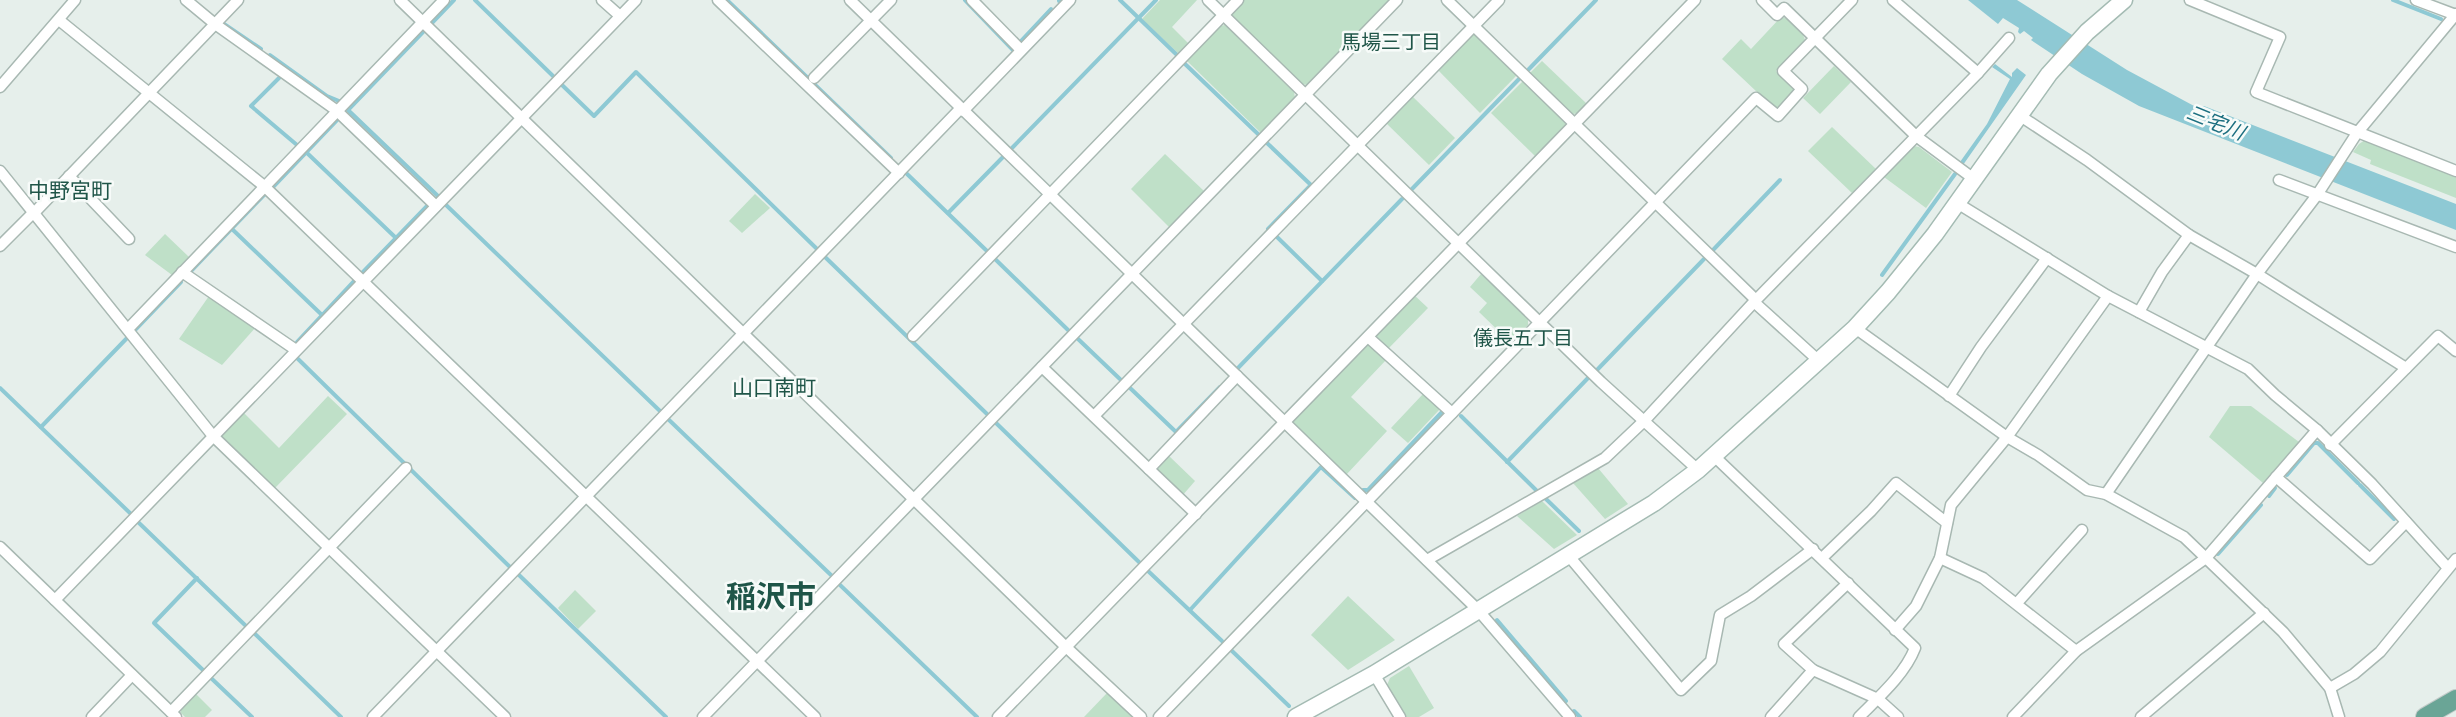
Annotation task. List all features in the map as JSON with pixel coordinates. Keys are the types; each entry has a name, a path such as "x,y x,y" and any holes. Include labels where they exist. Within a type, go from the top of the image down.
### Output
{"main road":[{"path":"2425,717 2456,699"}],"street":[{"path":"0,87 75,0"},
{"path":"186,0 215,24 336,110 436,206"},
{"path":"0,246 238,0"},
{"path":"400,0 1066,647 1142,717"},
{"path":"128,329 444,0"},
{"path":"602,0 620,16"},
{"path":"55,600 636,0"},
{"path":"718,0 898,173"},
{"path":"850,0 1478,610 1569,717"},
{"path":"814,78 891,0"},
{"path":"972,0 1021,51"},
{"path":"373,717 898,173 1070,0"},
{"path":"1208,0 1539,322 1698,470"},
{"path":"913,336 1238,0"},
{"path":"703,717 1397,0"},
{"path":"1447,0 1819,361"},
{"path":"1094,416 1499,0"},
{"path":"998,717 1695,0"},
{"path":"1762,0 1777,15 1784,8 1916,136 1974,179"},
{"path":"1159,717 1756,98 1778,116 1802,89 1783,71 1852,0"},
{"path":"1893,0 1978,73"},
{"path":"1296,717 1374,674 1654,503 1698,470 1855,328 1935,234 2055,68 2087,32 2124,0"},
{"path":"2190,0 2280,37 2256,92 2357,134 2456,171"},
{"path":"2106,494 2257,274 2319,193 2357,134 2455,15 2416,0"},
{"path":"59,20 264,186 815,717"},
{"path":"1427,560 1605,458 1644,421 1755,301 1978,73 2009,38"},
{"path":"2019,115 2087,160 2189,235 2257,274 2406,368"},
{"path":"0,171 213,436 505,717"},
{"path":"69,176 129,239"},
{"path":"2279,180 2319,193 2456,247"},
{"path":"1957,203 2108,296 2248,369 2317,430 2330,446 2372,484 2447,567"},
{"path":"2139,312 2162,272 2189,235"},
{"path":"1949,396 1981,347 2047,258"},
{"path":"182,272 297,350"},
{"path":"1895,630 1916,606 1940,558 1951,505 2007,437 2108,296"},
{"path":"1855,328 2007,437 2086,490 2106,494 2184,537 2283,632 2330,688 2339,717"},
{"path":"2330,446 2438,336 2456,351"},
{"path":"1368,337 1452,413"},
{"path":"1042,367 1196,514"},
{"path":"1149,469 1238,376"},
{"path":"2013,717 2076,651 2206,558 2317,430"},
{"path":"1714,456 1915,648 1910,659 1878,699 1859,717"},
{"path":"0,548 173,714 406,468"},
{"path":"2276,477 2370,559 2406,522"},
{"path":"1822,558 1872,511 1896,483 1947,523"},
{"path":"2017,603 2082,530"},
{"path":"1568,555 1681,690 1711,661 1720,615 1751,596 1813,549"},
{"path":"1940,558 1983,578 2076,651"},
{"path":"2330,688 2354,674 2380,652 2447,567 2456,559"},
{"path":"1848,584 1784,644 1813,670 1878,699 1898,717"},
{"path":"2141,717 2264,614"},
{"path":"1771,717 1813,670"},
{"path":"1374,674 1400,717"},
{"path":"92,717 132,675"}],"green space":[{"path":"1160,0 1197,0 1172,27 1190,45 1180,55 1142,19"},
{"path":"1244,0 1389,0 1307,85 1302,84 1233,18 1232,13"},
{"path":"1781,17 1796,26 1805,40 1776,71 1793,87 1794,92 1779,108 1775,109 1722,59 1741,39 1751,49"},
{"path":"1225,25 1294,92 1295,98 1261,133 1186,60 1220,26"},
{"path":"1470,35 1475,35 1517,75 1480,113 1437,69"},
{"path":"1542,61 1587,104 1579,113 1573,114 1530,73"},
{"path":"1834,66 1851,82 1820,114 1803,98"},
{"path":"1523,81 1565,122 1565,127 1536,157 1491,113"},
{"path":"1411,95 1455,138 1429,165 1385,122"},
{"path":"1832,127 1876,169 1852,193 1808,151"},
{"path":"2365,140 2456,177 2456,198 2370,164 2371,160 2353,152"},
{"path":"1914,146 1919,147 1952,172 1926,208 1884,177"},
{"path":"1165,154 1204,191 1169,227 1131,189"},
{"path":"755,194 770,208 742,233 729,221"},
{"path":"165,234 189,257 172,275 145,255"},
{"path":"1481,274 1528,318 1528,325 1511,343 1479,312 1487,303 1470,287"},
{"path":"1413,294 1428,308 1387,350 1375,339 1374,333"},
{"path":"209,296 256,327 222,365 179,339"},
{"path":"1368,344 1386,360 1351,397 1387,431 1346,475 1292,424 1293,417"},
{"path":"1423,394 1440,409 1408,443 1391,428"},
{"path":"328,396 347,414 275,488 222,438 221,435 242,411 279,448"},
{"path":"2230,406 2251,406 2299,442 2263,483 2209,437"},
{"path":"1168,455 1195,481 1182,496 1156,472 1156,467"},
{"path":"1598,468 1628,504 1605,519 1573,483"},
{"path":"1542,501 1577,535 1554,549 1517,516"},
{"path":"575,590 596,611 578,629 558,608"},
{"path":"1348,596 1395,640 1348,670 1311,635"},
{"path":"1409,666 1434,708 1419,717 1406,717 1387,685 1390,678"},
{"path":"195,693 212,710 205,717 185,717 181,713 181,708"},
{"path":"1107,693 1134,717 1084,717"}],"water":[{"name":"三宅川","path":"1968,0 2017,0 2127,70 2196,107 2204,106 2456,204 2456,230 2139,106 2082,74 2031,40 2033,38 2024,31 2020,34 2019,28 2003,18 1998,24"},
{"path":"1995,64 2012,77 2012,73 2017,68 2026,75 1963,165 1960,162 1987,124 2010,79 1992,67"}],"waterway":[{"path":"430,25 454,0"},
{"path":"475,0 553,76"},
{"path":"727,0 891,158"},
{"path":"965,0 1013,50"},
{"path":"1120,0 1178,56"},
{"path":"1012,148 1156,0"},
{"path":"1529,69 1596,0"},
{"path":"2393,0 2441,19"},
{"path":"1021,41 1051,9"},
{"path":"224,24 261,49"},
{"path":"423,32 348,110 439,197"},
{"path":"270,55 327,96 339,101"},
{"path":"1184,63 1258,134"},
{"path":"561,84 594,116 636,72 817,249"},
{"path":"279,78 251,106 297,145"},
{"path":"1411,190 1519,79"},
{"path":"274,186 338,119"},
{"path":"1267,143 1311,185 1268,229"},
{"path":"306,152 396,238"},
{"path":"948,213 1003,157"},
{"path":"905,172 988,252"},
{"path":"1882,275 1955,174"},
{"path":"1714,249 1780,180"},
{"path":"192,270 265,194"},
{"path":"1238,368 1402,199"},
{"path":"445,204 661,412"},
{"path":"363,272 428,205"},
{"path":"232,229 322,315"},
{"path":"1276,236 1322,281"},
{"path":"825,257 987,414"},
{"path":"994,258 1068,330"},
{"path":"1597,370 1704,259"},
{"path":"297,342 354,281"},
{"path":"136,329 181,282"},
{"path":"41,427 128,337"},
{"path":"1077,338 1122,381"},
{"path":"296,357 510,567"},
{"path":"1507,462 1588,378"},
{"path":"1129,387 1176,432 1220,387"},
{"path":"0,388 131,514"},
{"path":"1363,490 1368,490 1443,411"},
{"path":"1461,416 1536,490"},
{"path":"668,419 832,576"},
{"path":"995,422 1141,564"},
{"path":"2287,475 2314,443 2318,443 2358,483"},
{"path":"1190,610 1321,467 1355,498"},
{"path":"2360,485 2394,519"},
{"path":"2269,496 2275,488"},
{"path":"1546,499 1579,531"},
{"path":"2218,554 2261,505"},
{"path":"138,522 247,627"},
{"path":"1147,570 1222,641"},
{"path":"519,575 666,717"},
{"path":"197,578 154,623 204,671"},
{"path":"839,584 977,717"},
{"path":"1497,620 1566,701"},
{"path":"253,632 341,717"},
{"path":"1231,650 1289,706"},
{"path":"211,678 252,717"},
{"path":"1574,711 1580,717"}],"district":[{"name":"馬場三丁目","path":"1391,41"},
{"name":"中野宮町","path":"70,190"},
{"name":"儀長五丁目","path":"1523,337"},
{"name":"山口南町","path":"774,387"},
{"name":"稲沢市","path":"771,595"}]}
